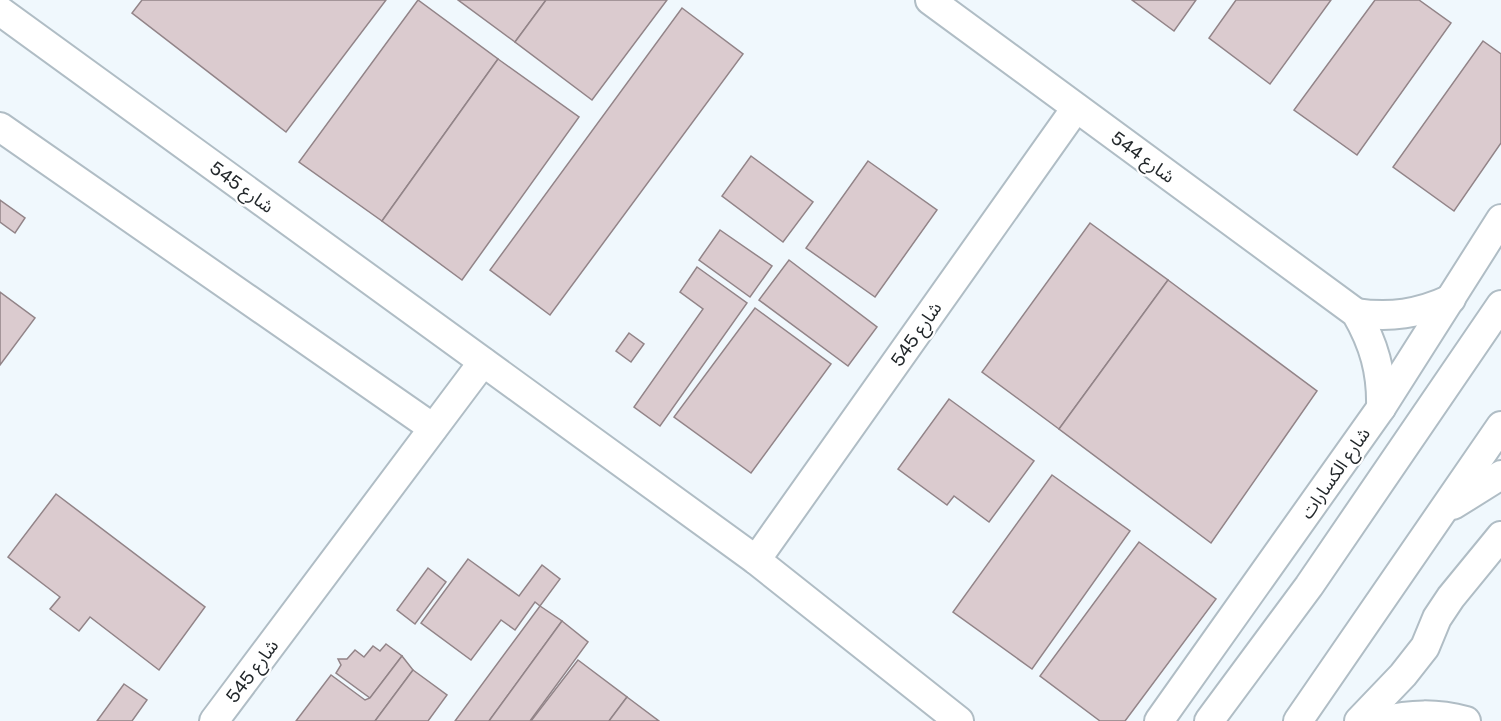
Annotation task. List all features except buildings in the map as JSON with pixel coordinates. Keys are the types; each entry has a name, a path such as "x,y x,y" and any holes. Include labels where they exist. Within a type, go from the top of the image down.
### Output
{"street":[{"name":"شارع 544","path":"930,0 1356,313 1369,335 1377,358 1381,383 1381,408"},
{"name":"شارع 545","path":"0,11 756,560 959,721"},
{"name":"شارع 545","path":"756,560 1076,108"},
{"path":"0,127 433,428"},
{"name":"شارع الكسارات","path":"1159,721 1381,408 1501,219"},
{"path":"1356,313 1375,316 1414,313 1451,299"},
{"path":"1209,721 1316,576 1501,305"},
{"name":"شارع 545","path":"214,721 483,362"},
{"path":"1298,721 1501,426"},
{"path":"1446,509 1501,475"},
{"path":"1359,721 1403,675 1425,647 1437,618 1451,597 1501,537"},
{"path":"1381,721 1408,715 1443,715 1466,721"}]}
